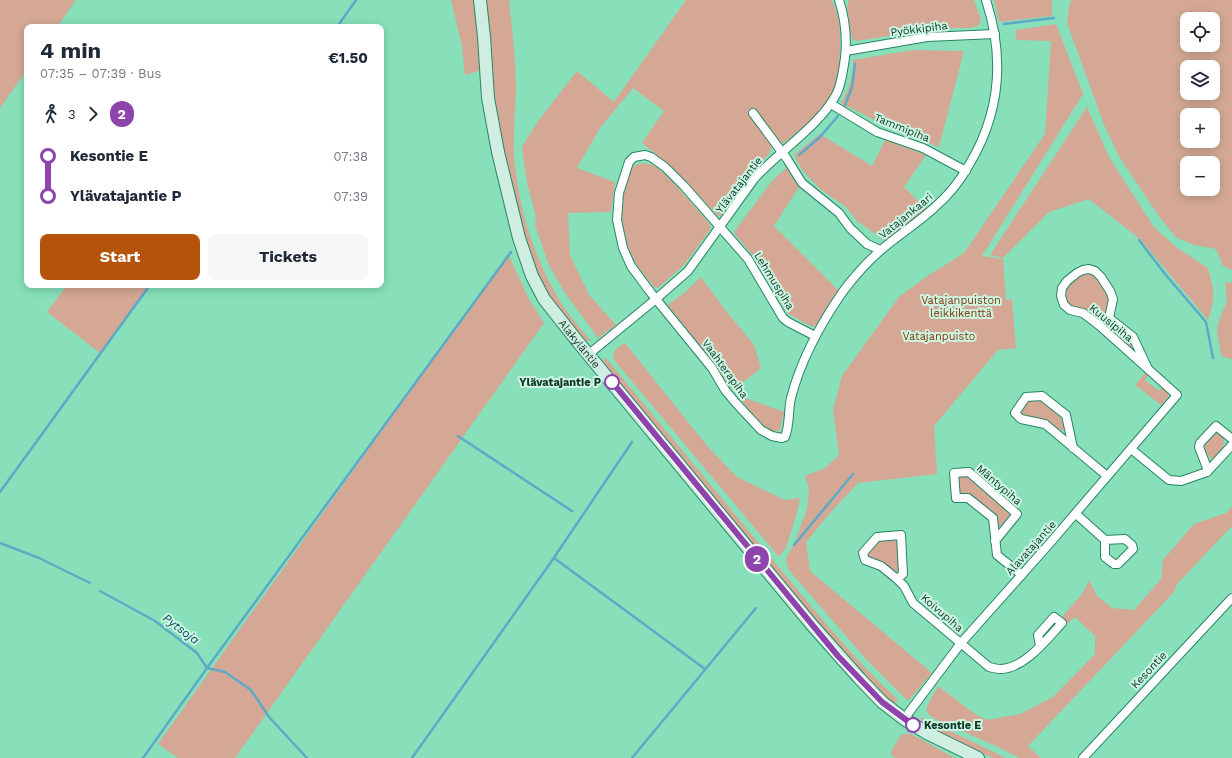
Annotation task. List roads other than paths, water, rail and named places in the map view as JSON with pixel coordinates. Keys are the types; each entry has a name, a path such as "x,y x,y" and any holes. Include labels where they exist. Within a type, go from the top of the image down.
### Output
{"street":[{"name":"Alakyläntie","path":"480,0 491,115 519,238 532,276 544,299 812,625 874,694 904,720 978,758"},
{"name":"Ylävatajantie","path":"589,354 688,271 754,180 766,166 831,104 841,82 846,51 845,30 840,0"},
{"name":"Vatajankaari","path":"785,437 795,384 815,336 846,288 880,250 937,206 950,193 966,171 984,137 995,100 998,65 995,34 986,0"},
{"name":"Pyökkipiha","path":"846,51 927,37 995,34"},
{"name":"Tammipiha","path":"831,104 877,132 923,148 966,171"},
{"path":"753,113 782,152 802,183 839,213 850,228 867,244 880,250"},
{"name":"Lehmuspiha","path":"656,299 631,266 619,235 617,220 617,202 621,184 629,162 634,157 640,156 651,157 666,167 748,258 783,318 815,336"},
{"name":"Kuusipiha","path":"1148,369 1133,337 1109,318 1113,299 1101,277 1095,271 1089,269 1077,273 1067,281 1062,288 1061,296 1064,305 1070,310 1083,313 1100,326 1148,369 1177,394"},
{"name":"Vaahterapiha","path":"656,299 712,368 725,390 761,430 772,436 782,438 785,437"},
{"path":"1100,326 1109,318"},
{"name":"Alavatajantie","path":"904,720 961,643 1076,514 1177,394"},
{"path":"1073,448 1066,415 1042,396 1026,397 1015,413 1021,419 1045,424 1073,448 1107,476"},
{"path":"1207,472 1200,443 1216,426 1232,439"},
{"path":"1131,449 1169,480 1173,481 1190,478 1207,472 1232,445"},
{"name":"Mäntypiha","path":"995,541 1017,514 969,472 954,473 956,498 968,498 993,518 995,541 997,555 1022,575"},
{"path":"1076,514 1105,540"},
{"name":"Koivupiha","path":"897,579 903,574 900,535 877,537 863,552 865,560 881,566 897,579 904,586 913,603 989,667 1001,669 1010,667 1030,657 1040,646"},
{"name":"Kesontie","path":"1083,758 1232,598"}],"waterway":[{"path":"339,24 356,0"},
{"path":"1004,24 1054,18"},
{"path":"845,105 852,87 855,64"},
{"path":"799,155 820,137 838,116"},
{"path":"1139,240 1165,274 1206,322 1213,358"},
{"path":"143,758 511,252"},
{"path":"0,492 148,288"},
{"path":"458,436 572,511"},
{"path":"412,758 551,562 632,442"},
{"path":"794,545 853,474"},
{"name":"Pytsoja","path":"0,543 39,558 90,583"},
{"path":"554,558 705,669"},
{"name":"Pytsoja","path":"100,591 155,621 197,653 207,668 225,672 251,690 269,717 307,758"},
{"path":"632,758 756,608"}],"place":[{"name":"Ylävatajantie P","path":"612,382"},
{"name":"Kesontie E","path":"913,725"}],"park label":[{"name":"Vatajanpuiston leikkikenttä","path":"961,306"},
{"name":"Vatajanpuisto","path":"939,336"}]}
